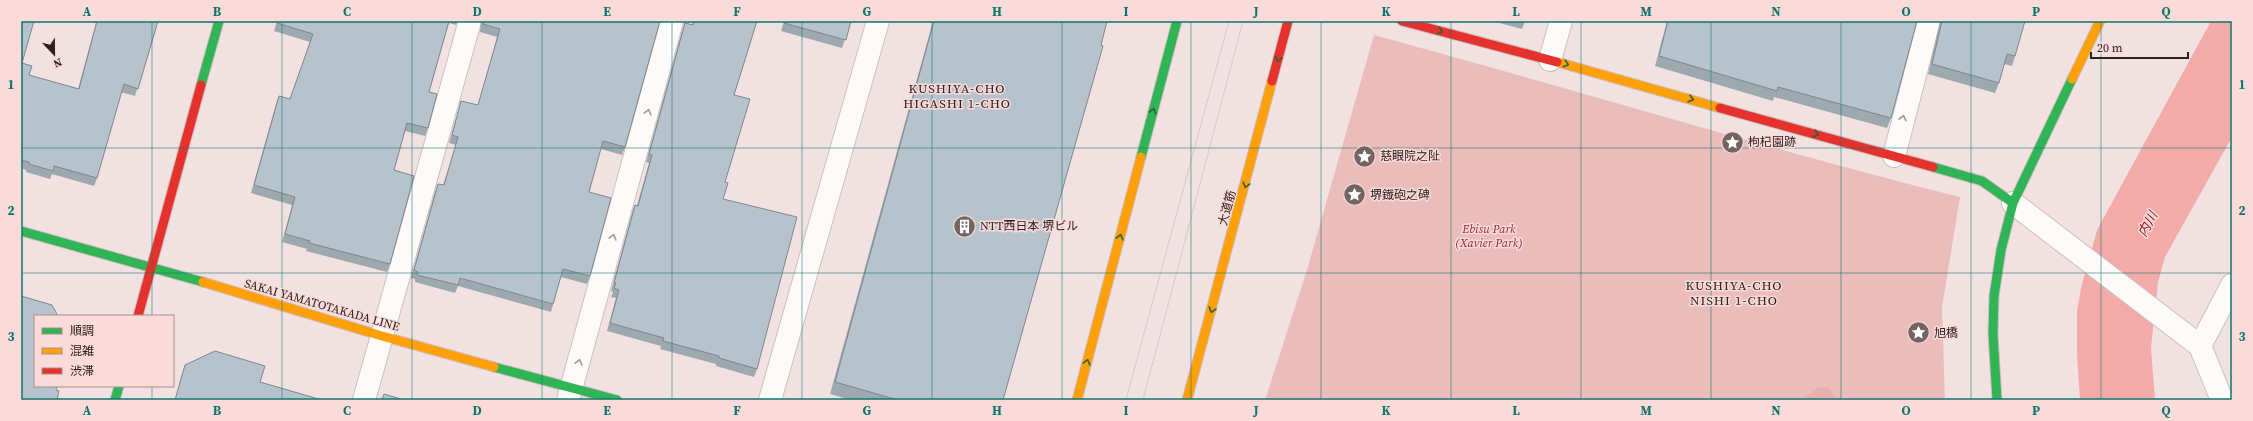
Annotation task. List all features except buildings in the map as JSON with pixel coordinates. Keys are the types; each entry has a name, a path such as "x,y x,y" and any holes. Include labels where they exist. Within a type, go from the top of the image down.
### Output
{"street":[{"path":"138,315 219,21"},
{"path":"364,400 470,21"},
{"path":"570,393 672,21"},
{"path":"770,400 878,21"},
{"path":"1076,400 1177,21"},
{"name":"大道筋","path":"1187,400 1288,21"},
{"path":"1402,21 1550,60 1982,181 2192,340 2222,375 2222,400"},
{"path":"1550,60 1561,21"},
{"path":"1894,156 1929,21"},
{"path":"1997,400 1993,334 1994,296 2000,250 2013,203 2100,21"},
{"name":"SAKAI YAMATOTAKADA LINE","path":"21,231 152,267 570,393 617,400"},
{"path":"2192,340 2232,285"},
{"path":"115,400 119,387"}],"green space":[{"name":"Ebisu Park (Xavier Park)","path":"1374,35 1740,138 1960,197 1942,307 1945,400 1265,400 1307,270"}],"shaded area":[{"path":"1818,387 1829,388 1834,395 1834,400 1802,400"}],"water":[{"name":"内川","path":"2211,21 2232,21 2232,137 2165,257 2158,282 2151,348 2155,400 2080,400 2077,355 2077,312 2081,288 2097,230"}],"tram line":[{"path":"1126,400 1229,21"},
{"path":"1143,400 1243,21"}],"traffic: fast":[{"path":"201,85 219,21"},
{"path":"1141,157 1177,21"},
{"path":"1997,400 1993,334 1994,296 2001,250 2013,203 2072,79"},
{"path":"1933,167 1982,181 2013,203"},
{"path":"21,231 203,282"},
{"path":"494,367 617,400"},
{"path":"115,400 119,387"}],"traffic: slow":[{"path":"2072,79 2100,21"},
{"path":"1557,62 1720,108"},
{"path":"1187,400 1272,81"},
{"path":"1077,400 1141,157"},
{"path":"203,282 382,336 494,367"}],"traffic: jam":[{"path":"1272,81 1288,21"},
{"path":"1402,21 1557,62"},
{"path":"138,315 201,85"},
{"path":"1720,108 1933,167"}],"place":[{"name":"枸杞園跡","path":"1733,142"},
{"name":"慈眼院之阯","path":"1364,156"},
{"name":"堺鐡砲之碑","path":"1354,195"},
{"name":"NTT西日本 堺ビル","path":"964,226"},
{"name":"旭橋","path":"1918,333"}],"district":[{"name":"KUSHIYA-CHO HIGASHI 1-CHO","path":"957,96"},
{"name":"KUSHIYA-CHO NISHI 1-CHO","path":"1734,292"}]}
